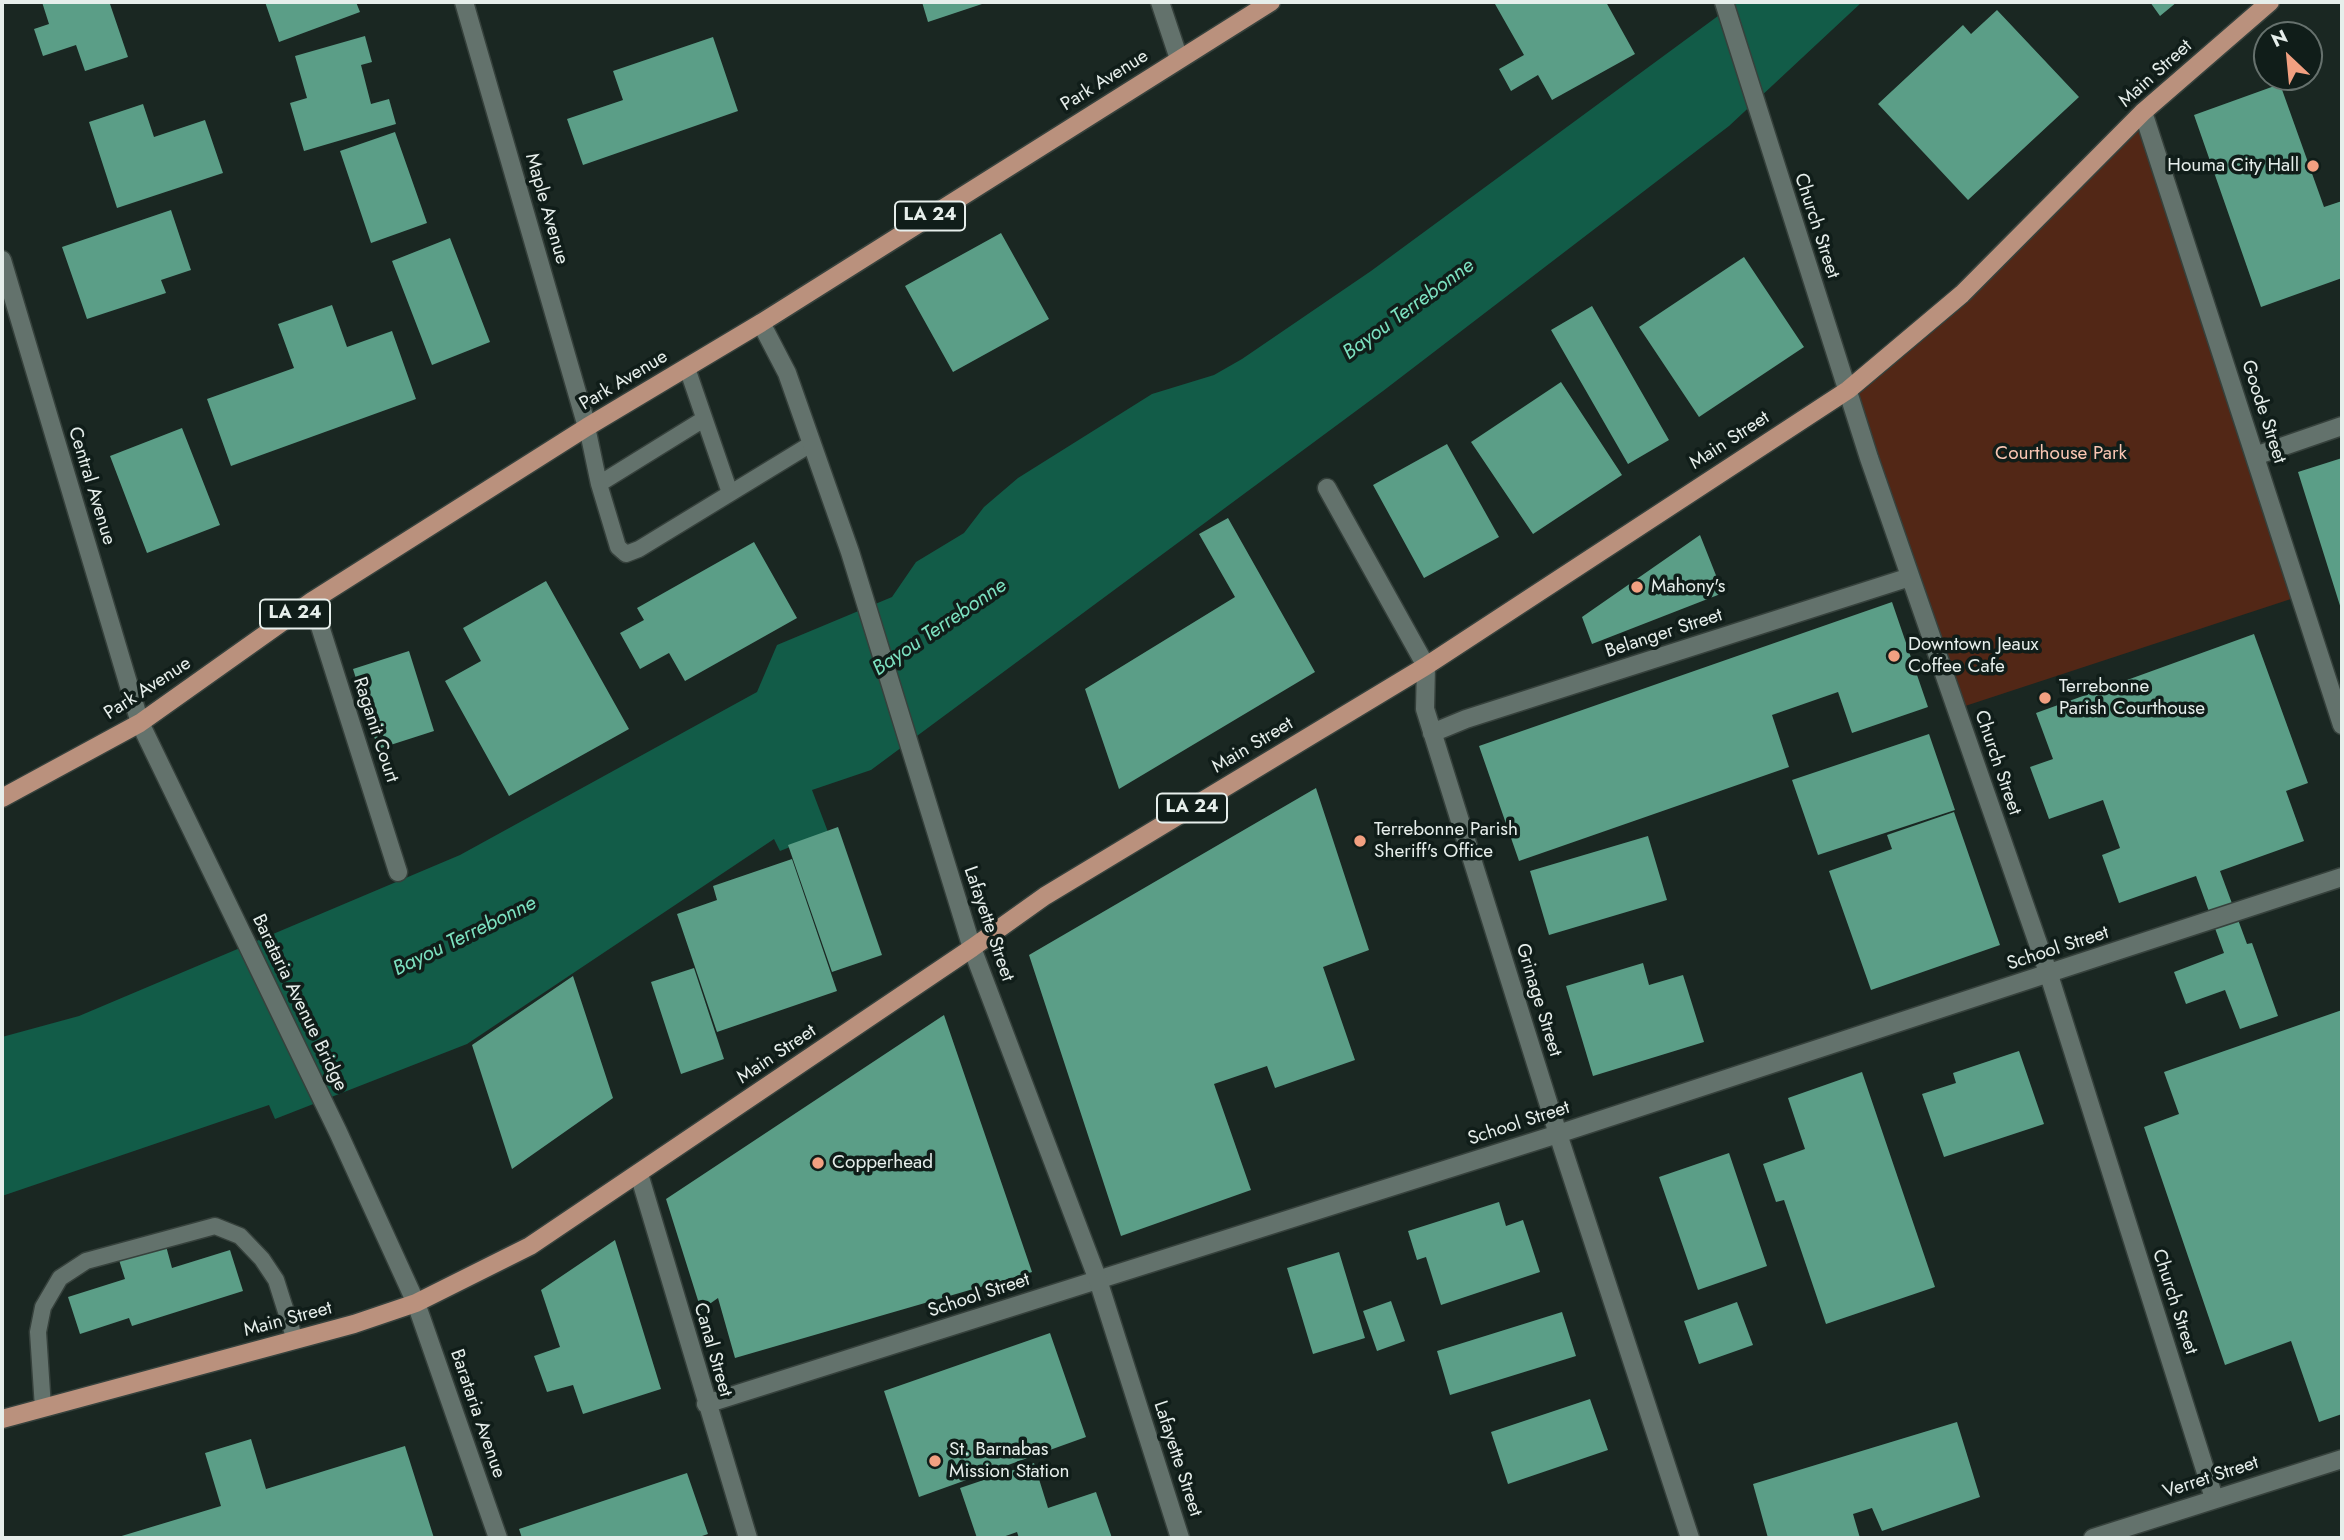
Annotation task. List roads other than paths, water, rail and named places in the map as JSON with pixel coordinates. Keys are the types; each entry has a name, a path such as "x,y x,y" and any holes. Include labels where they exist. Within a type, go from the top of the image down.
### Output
{"main road":[{"name":"Park Avenue","path":"2,798 141,723 312,601 1271,2"},
{"name":"Main Street","path":"2,1419 354,1324 416,1303 530,1247 1045,896 1426,666 1848,390 1962,294 2143,112 2270,2"}],"street":[{"name":"Maple Avenue","path":"464,2 587,427"},
{"path":"1160,2 1178,59"},
{"name":"Church Street","path":"1725,4 1910,577 2049,975 2214,1498"},
{"name":"Goode Street","path":"2143,112 2342,725"},
{"name":"Central Avenue","path":"2,260 141,723"},
{"name":"Lafayette Street","path":"761,323 787,373 850,552 972,948 1098,1280 1180,1538"},
{"path":"2255,456 2342,426"},
{"path":"1327,488 1426,666"},
{"name":"Belanger Street","path":"1432,733 1466,719 1910,577"},
{"name":"Raganit Court","path":"312,601 398,872"},
{"name":"Grinage Street","path":"1426,666 1425,709 1432,733 1558,1134 1690,1538"},
{"name":"Barataria Avenue Bridge","path":"141,723 338,1132 416,1303"},
{"name":"School Street","path":"706,1404 1558,1134 2342,877"},
{"name":"Canal Street","path":"639,1174 748,1538"},
{"name":"Barataria Avenue","path":"416,1303 498,1538"},
{"name":"Verret Street","path":"2093,1538 2342,1459"}],"lane":[{"path":"687,368 730,493"},
{"path":"599,484 704,419"},
{"path":"587,427 599,484 618,547 626,554 811,444"},
{"path":"43,1408 38,1332 43,1307 60,1278 86,1261 215,1226 240,1236 262,1259 276,1280 295,1340"}],"water":[{"name":"Bayou Terrebonne","path":"1737,2 1862,2 1729,126 1383,391 871,770 812,790 828,832 780,851 774,839 467,1044 275,1119 269,1105 2,1196 2,1037 79,1016 460,855 757,692 777,645 892,597 916,562 964,533 984,507 1018,478 1152,394 1214,375 1242,359 1371,271"}],"place":[{"name":"Houma City Hall","path":"2313,166"},
{"name":"Mahony's","path":"1637,587"},
{"name":"Downtown Jeaux Coffee Cafe","path":"1894,656"},
{"name":"Terrebonne Parish Courthouse","path":"2045,698"},
{"name":"Terrebonne Parish Sheriff's Office","path":"1360,841"},
{"name":"Copperhead","path":"818,1163"},
{"name":"St. Barnabas Mission Station","path":"935,1461"}],"park label":[{"name":"Courthouse Park","path":"2061,454"}]}
